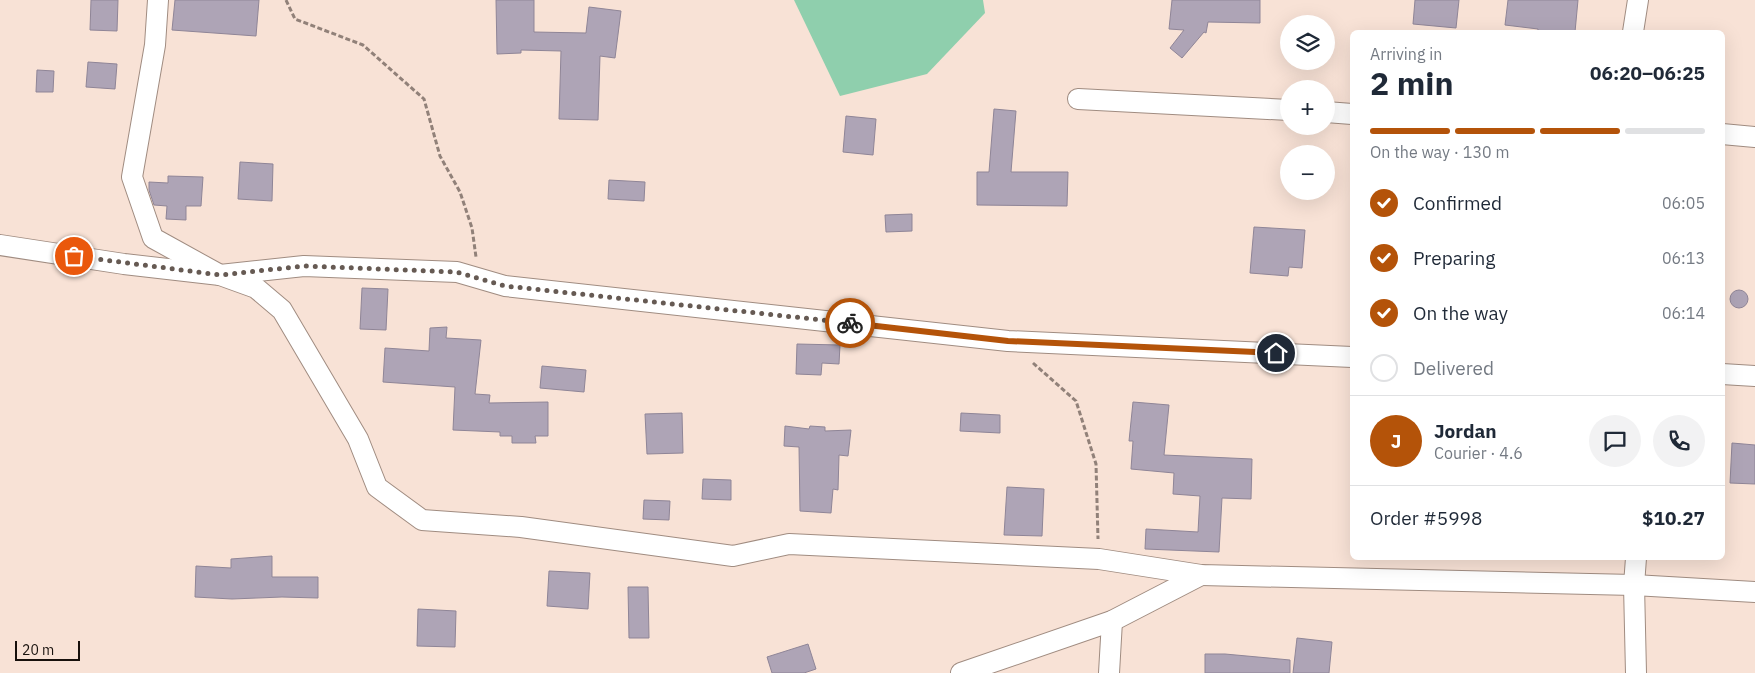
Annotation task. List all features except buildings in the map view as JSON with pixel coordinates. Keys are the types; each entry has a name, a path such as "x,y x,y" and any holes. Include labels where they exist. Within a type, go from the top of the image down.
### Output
{"street":[{"path":"158,0 155,45 132,177 153,238 220,275 256,288 282,310 358,439 377,487 422,520 521,527 733,556 789,544 1099,559 1201,575 1634,585 1755,592"},
{"path":"1634,30 1638,0"},
{"path":"1078,99 1280,110"},
{"path":"1335,113 1350,114"},
{"path":"1725,134 1755,137"},
{"path":"0,245 124,264 220,275 304,266 456,272 505,286 1008,341 1350,357"},
{"path":"1725,374 1755,376"},
{"path":"1636,560 1634,585 1636,673"},
{"path":"961,673 1112,621 1201,575"},
{"path":"1109,673 1112,621"}],"path":[{"path":"286,0 295,19 363,45 424,99 440,156 460,192 472,228 475,256 481,262"},
{"path":"1008,341 1076,401 1096,464 1099,559"}],"green space":[{"path":"794,0 983,0 985,13 927,74 840,96"}],"way so far":[{"path":"74,256 220,275 304,266 456,272 505,286 850,323"}],"route":[{"path":"850,323 1008,341 1276,353"}]}
